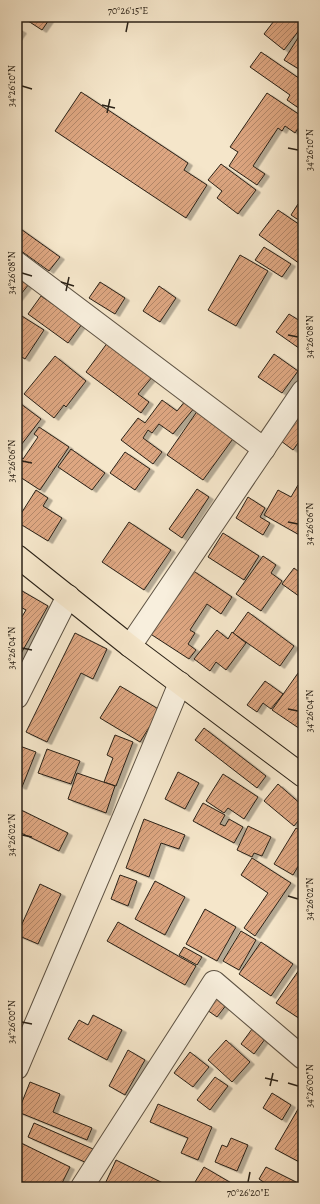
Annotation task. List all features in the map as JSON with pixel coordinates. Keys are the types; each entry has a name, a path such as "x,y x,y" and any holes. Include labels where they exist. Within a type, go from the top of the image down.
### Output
{"main road":[{"path":"17,556 130,646 303,776"}],"street":[{"path":"17,263 264,449"},
{"path":"130,646 303,391"},
{"path":"17,697 68,596"},
{"path":"17,1068 180,683"},
{"path":"82,1187 214,982 303,1058"}],"building":[{"path":"22,17 51,17 42,30"},
{"path":"277,17 303,17 303,25 284,50 264,34"},
{"path":"17,28 22,31 17,38"},
{"path":"303,30 303,69 302,71 284,60"},
{"path":"261,52 303,81 303,106 300,109 287,100 290,95 250,67"},
{"path":"81,92 188,163 184,170 207,185 186,218 55,131"},
{"path":"267,93 303,117 303,121 295,133 285,126 282,131 278,128 253,166 265,174 257,185 229,166 238,152 230,147"},
{"path":"221,164 256,190 238,214 217,198 222,191 208,180"},
{"path":"298,204 303,207 303,223 291,215"},
{"path":"278,210 303,227 303,266 259,235"},
{"path":"18,227 60,257 49,271 17,248"},
{"path":"264,247 291,264 282,277 255,260"},
{"path":"240,255 268,271 236,326 208,310"},
{"path":"17,276 29,284 17,299"},
{"path":"100,282 125,298 115,314 89,298"},
{"path":"159,286 176,298 160,322 143,311"},
{"path":"41,296 82,324 68,343 28,314"},
{"path":"17,313 44,330 25,359 17,354"},
{"path":"289,314 303,323 303,351 276,332"},
{"path":"108,342 153,376 138,394 149,402 141,413 86,372"},
{"path":"274,354 298,371 282,393 258,377"},
{"path":"55,356 86,381 66,407 64,405 54,418 24,394"},
{"path":"162,400 177,411 186,400 195,407 173,434 159,424 152,433 148,430 143,438 162,452 153,464 121,440 138,418 145,423"},
{"path":"17,401 41,419 18,449 17,449"},
{"path":"198,410 235,436 203,480 167,455"},
{"path":"303,410 303,436 293,450 281,441"},
{"path":"39,427 69,447 40,490 17,475 17,455 23,459 38,437 34,434"},
{"path":"71,449 105,473 92,490 58,467"},
{"path":"125,452 150,469 135,490 110,473"},
{"path":"298,485 303,488 303,537 264,515 278,490 291,497"},
{"path":"197,489 209,497 182,538 169,529"},
{"path":"36,490 48,498 43,506 62,518 48,541 17,522"},
{"path":"248,497 265,508 260,517 270,523 263,535 236,518"},
{"path":"129,522 171,550 144,590 102,562"},
{"path":"223,533 259,556 244,580 208,557"},
{"path":"263,556 276,565 271,573 282,581 261,611 236,594"},
{"path":"294,568 303,575 303,599 282,584"},
{"path":"192,570 232,597 221,614 207,604 190,630 195,633 188,644 196,650 189,659 149,633"},
{"path":"17,588 48,606 19,657 17,656 17,625 26,610 17,605"},
{"path":"248,612 294,646 280,666 233,633"},
{"path":"217,630 228,639 232,632 246,643 226,670 216,662 210,671 194,659"},
{"path":"75,633 107,649 93,679 81,673 47,742 26,732"},
{"path":"303,666 303,731 272,710"},
{"path":"265,681 283,694 271,709 263,703 257,712 247,705"},
{"path":"120,686 160,710 140,742 100,718"},
{"path":"204,728 266,776 257,788 195,740"},
{"path":"115,735 133,742 116,786 104,782 113,758 107,755"},
{"path":"17,745 36,752 22,787 17,785"},
{"path":"47,749 80,761 71,784 38,773"},
{"path":"178,772 199,783 185,809 165,799"},
{"path":"77,773 115,786 106,813 68,799"},
{"path":"223,774 258,797 244,819 228,808 224,813 206,801"},
{"path":"278,784 303,806 303,815 294,826 264,801"},
{"path":"203,803 225,815 220,824 225,826 229,819 243,827 234,843 193,821"},
{"path":"17,808 68,833 59,851 17,831"},
{"path":"144,819 185,835 179,849 161,843 149,877 126,868"},
{"path":"248,826 271,837 262,856 254,853 252,857 237,850"},
{"path":"296,828 303,832 303,839 300,844 303,846 303,858 293,875 274,864"},
{"path":"252,858 291,883 255,936 244,928 268,893 241,875"},
{"path":"120,875 137,881 128,906 111,899"},
{"path":"155,881 185,897 165,935 135,919"},
{"path":"40,884 61,894 38,944 17,935"},
{"path":"205,909 236,927 217,961 186,944"},
{"path":"118,922 196,966 185,985 107,941"},
{"path":"241,931 256,940 239,970 223,961"},
{"path":"261,942 293,964 271,996 239,974"},
{"path":"184,947 202,957 197,965 179,955"},
{"path":"299,970 303,972 303,1021 276,1003"},
{"path":"220,993 230,1000 217,1017 207,1010"},
{"path":"93,1015 122,1030 107,1060 68,1039 79,1020 88,1025"},
{"path":"255,1025 268,1035 254,1054 241,1044"},
{"path":"226,1040 250,1062 232,1082 208,1060"},
{"path":"128,1050 145,1060 125,1095 109,1086"},
{"path":"190,1052 209,1067 193,1087 174,1073"},
{"path":"215,1077 228,1086 210,1110 197,1100"},
{"path":"30,1082 60,1094 53,1112 92,1128 87,1140 18,1112"},
{"path":"272,1093 291,1105 282,1120 263,1108"},
{"path":"158,1104 212,1127 198,1160 181,1153 188,1138 150,1122"},
{"path":"301,1104 303,1106 303,1164 275,1149"},
{"path":"34,1123 93,1149 87,1163 28,1137"},
{"path":"231,1138 248,1145 237,1171 215,1162 222,1145 227,1147"},
{"path":"17,1141 70,1167 60,1187 33,1187 17,1179"},
{"path":"116,1160 171,1187 106,1187 104,1186"},
{"path":"204,1167 233,1184 231,1187 205,1187 195,1182"},
{"path":"266,1167 296,1182 293,1187 262,1187 265,1183 259,1179"}]}
